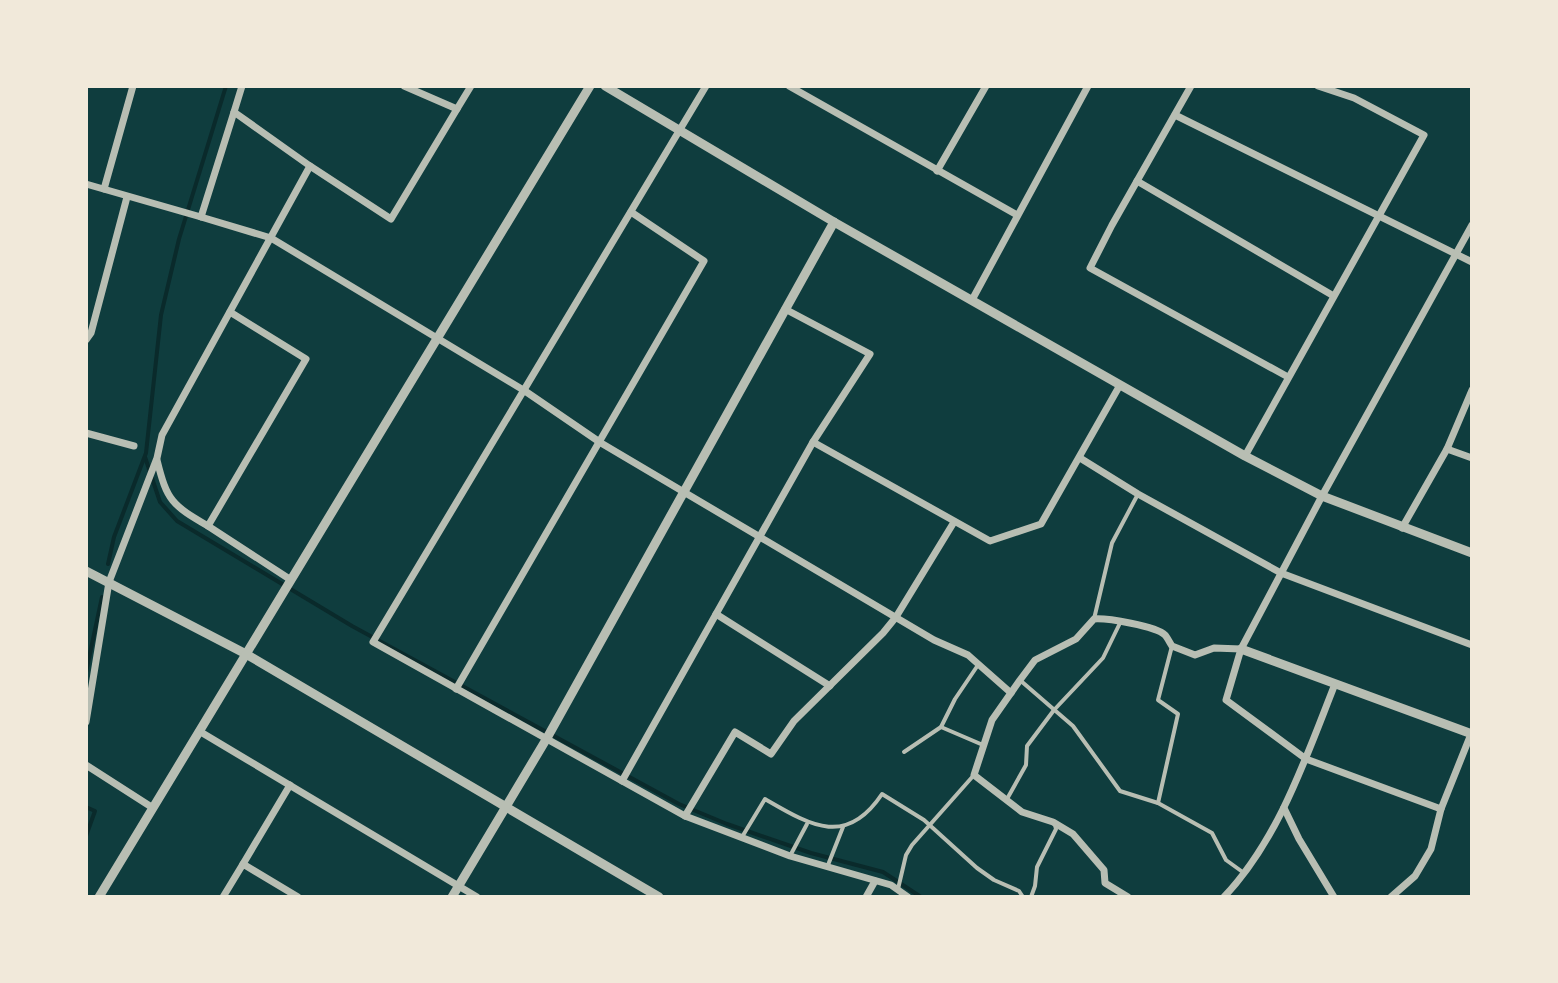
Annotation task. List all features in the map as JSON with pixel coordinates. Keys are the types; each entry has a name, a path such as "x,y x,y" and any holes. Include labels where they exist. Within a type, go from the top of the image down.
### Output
{"street":[{"path":"104,189 133,86"},
{"path":"198,217 242,86"},
{"path":"404,86 457,109"},
{"path":"234,112 391,219 471,86"},
{"path":"99,897 590,86"},
{"path":"605,86 834,222 1245,456 1322,496 1472,553"},
{"path":"706,86 373,642 685,816 790,856 898,889 908,897"},
{"path":"789,86 1017,215"},
{"path":"937,171 986,86"},
{"path":"972,300 1088,86"},
{"path":"1191,86 1090,268 1288,377"},
{"path":"1245,456 1332,295 1424,135 1354,98 1318,86"},
{"path":"1175,115 1472,262"},
{"path":"86,722 106,581 157,458 162,435 310,166"},
{"path":"1137,181 1332,295"},
{"path":"86,184 271,238 525,391 601,443 934,640 968,655 1011,693"},
{"path":"86,340 91,333 127,197"},
{"path":"456,689 704,261 631,212"},
{"path":"452,897 547,738 834,222"},
{"path":"1441,809 1306,759 1226,700 1241,649 1472,225"},
{"path":"622,781 813,442 870,354 785,309"},
{"path":"208,526 306,359 230,312"},
{"path":"813,442 990,541 1041,524 1120,385"},
{"path":"1402,528 1447,449 1472,390"},
{"path":"86,433 134,446"},
{"path":"1447,449 1472,458"},
{"path":"157,458 163,485 175,507 291,580"},
{"path":"1080,458 1138,494 1281,573 1472,645"},
{"path":"685,816 735,732 771,754 794,721 896,617 954,522"},
{"path":"86,571 246,654 659,897"},
{"path":"716,614 830,686"},
{"path":"1128,897 1105,883 1104,870 1073,834 1053,822 1022,812 974,775 992,720 1035,660 1076,639 1094,619 1108,618 1158,630 1172,646 1195,655 1214,648 1241,649 1471,734 1441,809 1431,849 1415,876 1391,897"},
{"path":"1224,897 1246,874 1284,808 1335,684"},
{"path":"199,731 477,897"},
{"path":"86,765 153,808"},
{"path":"223,897 290,785"},
{"path":"1284,808 1334,897"},
{"path":"243,864 298,897"},
{"path":"866,897 875,881"}],"lane":[{"path":"1094,619 1112,543 1138,494"},
{"path":"1006,801 1026,765 1027,746 1054,710 1103,658 1120,623"},
{"path":"1158,803 1178,714 1158,700 1172,646"},
{"path":"904,752 941,727 978,665"},
{"path":"1020,680 1073,726 1120,791 1158,803 1212,833 1226,860 1246,874"},
{"path":"941,727 983,745"},
{"path":"898,889 906,855 974,775"},
{"path":"827,867 843,827 872,809 882,794 924,820 977,868 1019,891 1023,897"},
{"path":"742,837 765,799 807,824 843,827"},
{"path":"1031,897 1037,867 1056,829 1053,822"},
{"path":"790,856 807,824"}],"waterway":[{"path":"108,564 114,537 146,453 161,315 179,239 226,86"},
{"path":"145,457 160,502 177,521 352,626 679,804 811,853 883,872 921,897"},
{"path":"86,672 102,597"},
{"path":"86,807 95,811 86,836"}]}
